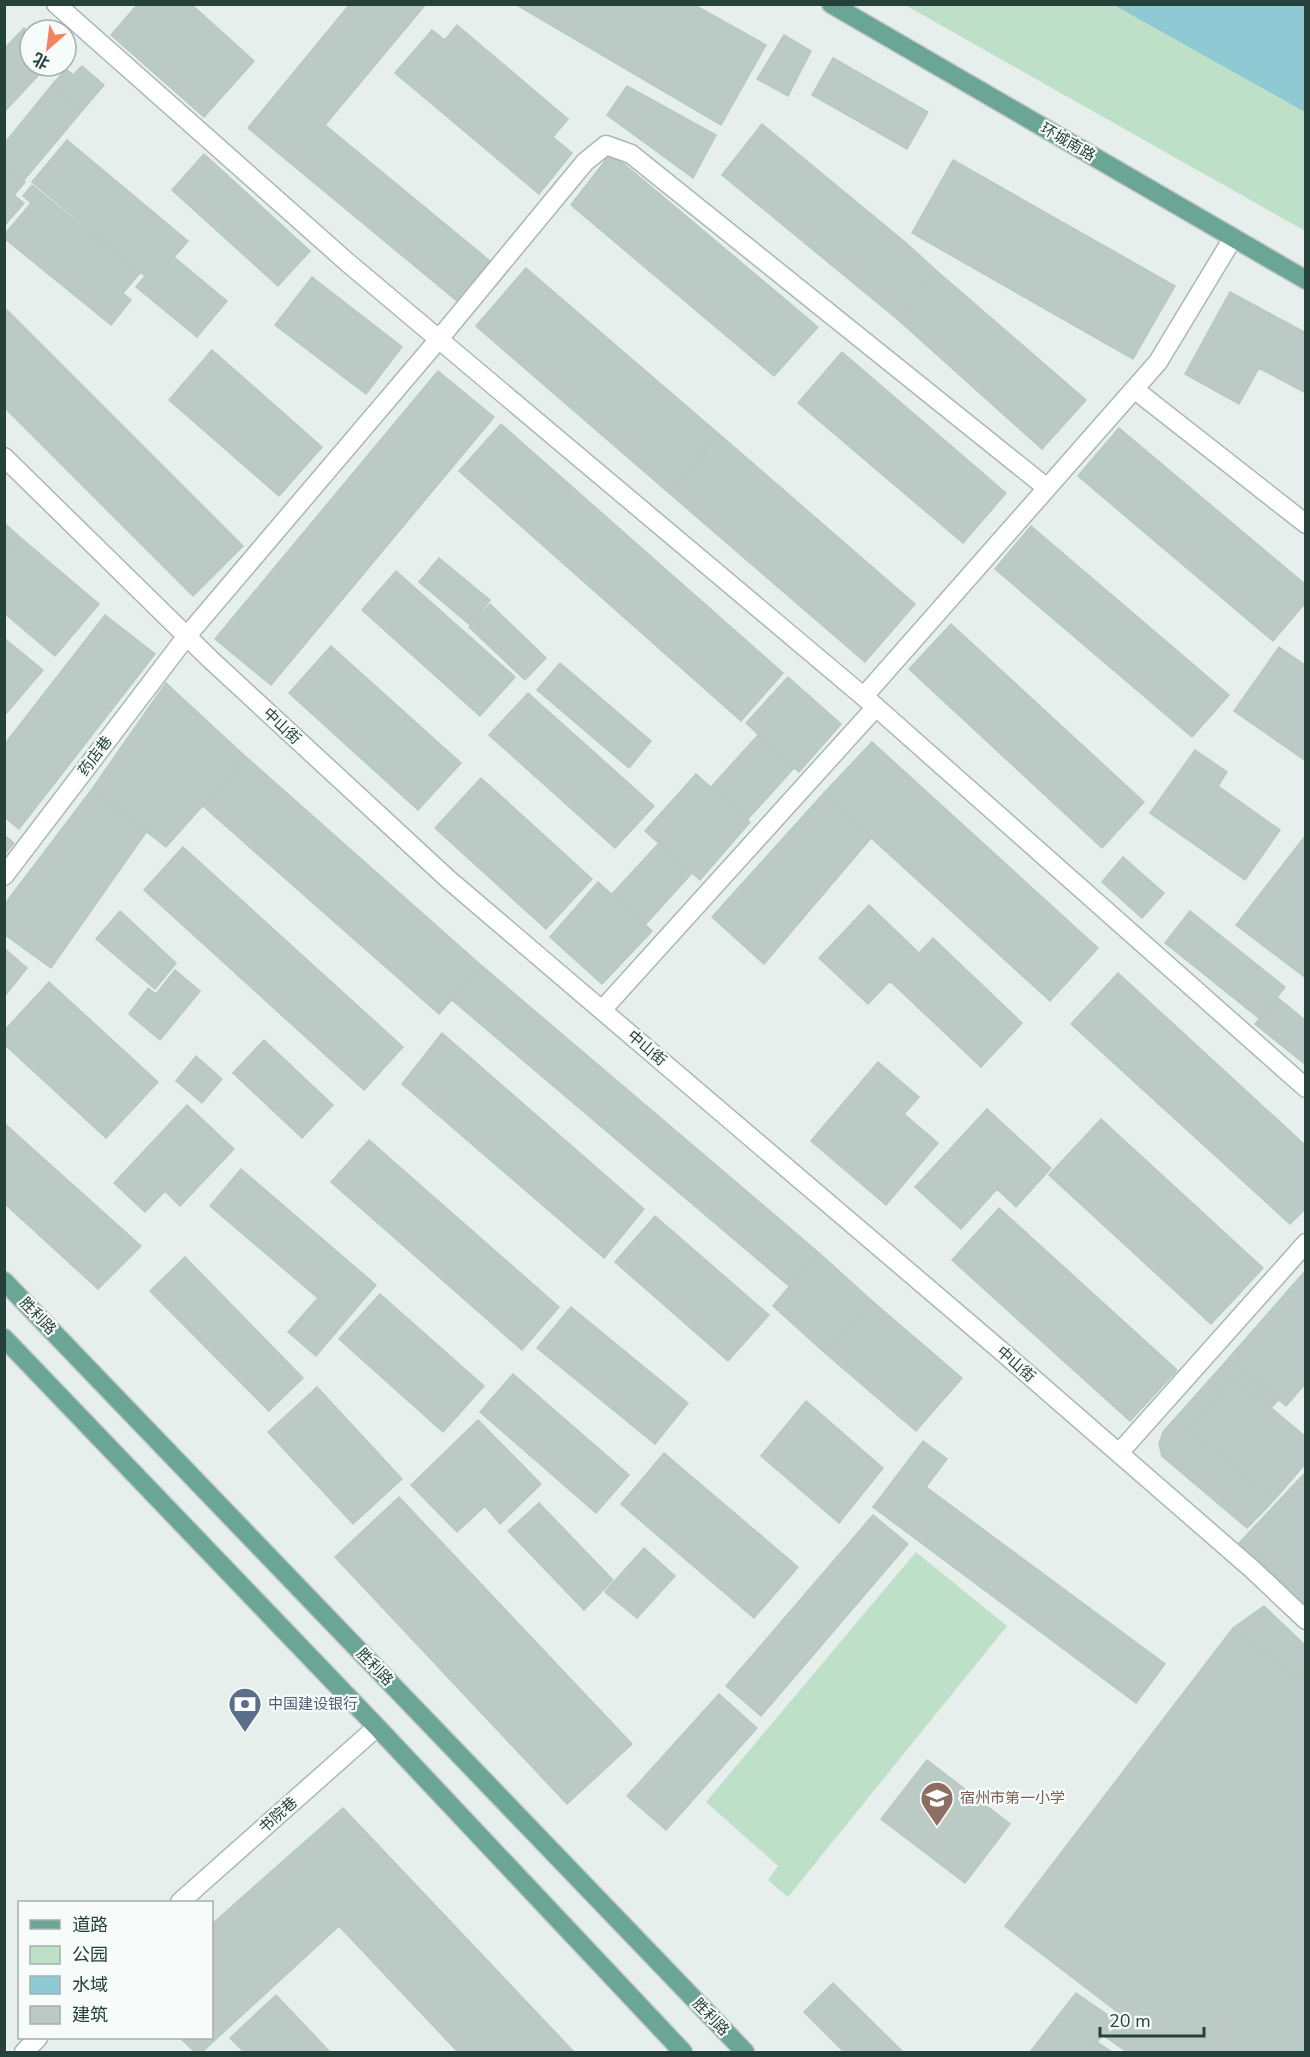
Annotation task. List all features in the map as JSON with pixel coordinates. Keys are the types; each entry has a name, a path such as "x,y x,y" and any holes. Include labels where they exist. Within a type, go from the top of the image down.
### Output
{"main road":[{"name":"环城南路","path":"831,4 1305,280"},
{"name":"胜利路","path":"4,1281 745,2052"},
{"path":"4,1338 377,1727 683,2052"}],"street":[{"path":"56,4 347,262 870,702 1305,1088"},
{"name":"药店巷","path":"4,876 186,636 439,339 585,162 606,145 631,154 1047,488"},
{"path":"602,1010 870,702 1047,488 1158,362 1233,238"},
{"path":"1134,389 1305,524"},
{"name":"中山街","path":"4,457 186,636 448,879 1119,1453 1252,1569 1305,1620"},
{"path":"1119,1453 1305,1243"},
{"name":"书院巷","path":"181,1901 377,1727"},
{"path":"24,2052 36,2039"}],"green space":[{"path":"905,5 1147,5 1305,95 1305,231"},
{"path":"916,1552 1007,1626 788,1897 768,1880 778,1866 706,1802"}],"water":[{"path":"1114,5 1305,5 1305,112"}],"building":[{"path":"138,4 191,4 254,61 204,117 111,35"},
{"path":"350,4 426,4 325,125 490,261 457,301 248,128"},
{"path":"515,4 693,4 766,45 721,125"},
{"path":"457,25 568,119 553,137 572,153 539,194 395,73 432,30 445,40"},
{"path":"18,34 18,78 36,78 4,112 4,49"},
{"path":"784,35 811,51 788,96 757,79"},
{"path":"833,58 928,112 907,149 812,95"},
{"path":"82,66 104,85 81,112 51,86 58,78 78,78 78,70"},
{"path":"51,86 81,112 24,180 4,164 4,144"},
{"path":"627,86 716,135 693,178 607,115"},
{"path":"762,124 938,272 896,318 722,175"},
{"path":"67,140 188,241 174,257 227,301 197,337 136,287 145,276 32,182"},
{"path":"611,153 818,327 774,376 571,205"},
{"path":"204,154 310,251 278,286 172,190"},
{"path":"953,160 1175,286 1133,359 912,233"},
{"path":"4,164 25,182 14,195 24,203 4,226"},
{"path":"32,185 140,273 123,293 131,300 111,325 4,238 4,235 31,203 23,196"},
{"path":"526,268 719,434 669,493 476,326"},
{"path":"938,272 1086,400 1042,449 896,318"},
{"path":"312,277 402,347 366,394 275,325"},
{"path":"1230,292 1306,333 1306,393 1259,368 1239,404 1185,374"},
{"path":"4,307 243,546 193,596 4,407"},
{"path":"212,350 322,447 279,496 169,400"},
{"path":"842,352 1006,493 963,543 798,403"},
{"path":"438,371 494,417 271,685 215,639"},
{"path":"501,424 783,673 741,721 459,471"},
{"path":"1119,428 1306,585 1306,602 1273,641 1078,476"},
{"path":"719,434 915,604 865,662 669,493"},
{"path":"4,523 21,538 4,558"},
{"path":"1031,526 1229,695 1192,737 995,569"},
{"path":"21,538 99,604 55,656 4,613 4,558"},
{"path":"439,558 490,600 470,625 419,582"},
{"path":"396,571 515,677 480,716 362,610"},
{"path":"490,604 546,658 525,680 469,627"},
{"path":"105,615 155,654 19,829 4,817 4,745"},
{"path":"951,624 1144,802 1102,848 909,669"},
{"path":"4,638 43,670 4,716"},
{"path":"331,646 461,763 418,810 289,693"},
{"path":"1279,647 1306,666 1306,761 1234,711"},
{"path":"560,663 651,741 629,768 537,690"},
{"path":"788,677 841,724 799,772 746,723"},
{"path":"166,683 246,757 166,847 92,789"},
{"path":"528,693 654,806 615,848 489,735"},
{"path":"758,735 795,767 747,820 711,787"},
{"path":"872,742 1098,948 1050,1001 823,794"},
{"path":"1195,750 1227,772 1218,786 1280,830 1245,880 1150,813"},
{"path":"246,757 482,966 439,1014 203,806"},
{"path":"696,774 750,822 700,880 645,831"},
{"path":"481,778 592,879 546,929 435,828"},
{"path":"92,789 147,831 51,968 4,934 4,905"},
{"path":"823,794 871,838 764,964 712,917"},
{"path":"4,835 14,843 4,855"},
{"path":"1306,835 1306,978 1236,925"},
{"path":"659,843 692,873 645,925 612,894"},
{"path":"183,847 403,1047 364,1090 144,890"},
{"path":"1123,857 1164,893 1142,918 1102,882"},
{"path":"598,882 652,931 602,984 550,937"},
{"path":"869,905 919,953 933,938 1022,1023 981,1067 890,981 868,1004 819,958"},
{"path":"120,911 176,963 155,989 96,939"},
{"path":"1190,911 1285,987 1260,1019 1165,943"},
{"path":"4,948 27,968 4,997"},
{"path":"482,966 818,1252 789,1286 452,1000"},
{"path":"175,970 200,991 160,1040 129,1014 148,988 156,994"},
{"path":"1118,973 1306,1146 1306,1208 1290,1224 1071,1024"},
{"path":"49,982 158,1082 106,1138 4,1044 4,1031"},
{"path":"1278,998 1306,1021 1306,1065 1255,1024"},
{"path":"442,1033 644,1209 604,1258 402,1084"},
{"path":"264,1040 333,1105 302,1138 233,1073"},
{"path":"196,1056 222,1079 202,1103 176,1081"},
{"path":"878,1062 919,1097 904,1114 938,1143 886,1205 811,1141"},
{"path":"187,1105 234,1149 180,1206 165,1191 145,1212 114,1183"},
{"path":"987,1109 1051,1168 1016,1207 997,1189 961,1229 915,1187"},
{"path":"1101,1119 1263,1268 1211,1324 1049,1175"},
{"path":"4,1123 141,1246 98,1289 4,1203"},
{"path":"369,1140 559,1307 522,1350 331,1182"},
{"path":"241,1169 376,1285 316,1356 288,1332 318,1298 210,1206"},
{"path":"999,1208 1177,1370 1130,1421 952,1260"},
{"path":"655,1216 769,1315 728,1361 615,1262"},
{"path":"818,1252 871,1300 825,1353 773,1306"},
{"path":"185,1257 303,1378 269,1411 150,1291"},
{"path":"1306,1270 1306,1383 1286,1406 1228,1359"},
{"path":"380,1294 484,1386 443,1432 339,1339"},
{"path":"871,1300 962,1378 916,1431 825,1353"},
{"path":"571,1307 688,1403 655,1444 537,1348"},
{"path":"1228,1359 1279,1399 1271,1408 1233,1376 1189,1429 1274,1500 1247,1528 1162,1456 1159,1444 1163,1432"},
{"path":"513,1374 629,1475 596,1513 480,1412"},
{"path":"1233,1376 1306,1437 1306,1463 1274,1500 1189,1429"},
{"path":"317,1387 402,1479 353,1524 268,1432"},
{"path":"806,1401 883,1468 839,1523 761,1456"},
{"path":"478,1420 541,1484 500,1524 485,1506 457,1532 411,1485"},
{"path":"923,1441 947,1459 926,1487 1165,1664 1136,1703 873,1507"},
{"path":"664,1453 798,1567 754,1618 621,1504"},
{"path":"1306,1472 1306,1606 1239,1543"},
{"path":"399,1497 632,1744 567,1804 335,1557"},
{"path":"539,1503 613,1580 584,1610 508,1531"},
{"path":"873,1515 908,1544 761,1716 726,1686"},
{"path":"644,1548 675,1576 637,1618 605,1592"},
{"path":"1264,1606 1306,1646 1306,1683 1233,1628"},
{"path":"1233,1628 1306,1683 1306,2052 1127,2052 1103,2035 1120,2014 1005,1926"},
{"path":"719,1694 757,1728 666,1830 627,1796"},
{"path":"927,1760 1010,1824 965,1883 881,1819"},
{"path":"343,1808 574,2052 458,2052 339,1926 202,2052 195,2052 181,2039 213,2039 213,1923"},
{"path":"833,1983 903,2052 844,2052 804,2012"},
{"path":"1076,1993 1115,2020 1089,2052 1030,2052"},
{"path":"276,1995 330,2052 244,2052 230,2038"},
{"path":"1097,2042 1112,2052 1089,2052"}],"place":[{"name":"中国建设银行","path":"245,1733"},
{"name":"宿州市第一小学","path":"937,1827"}]}
